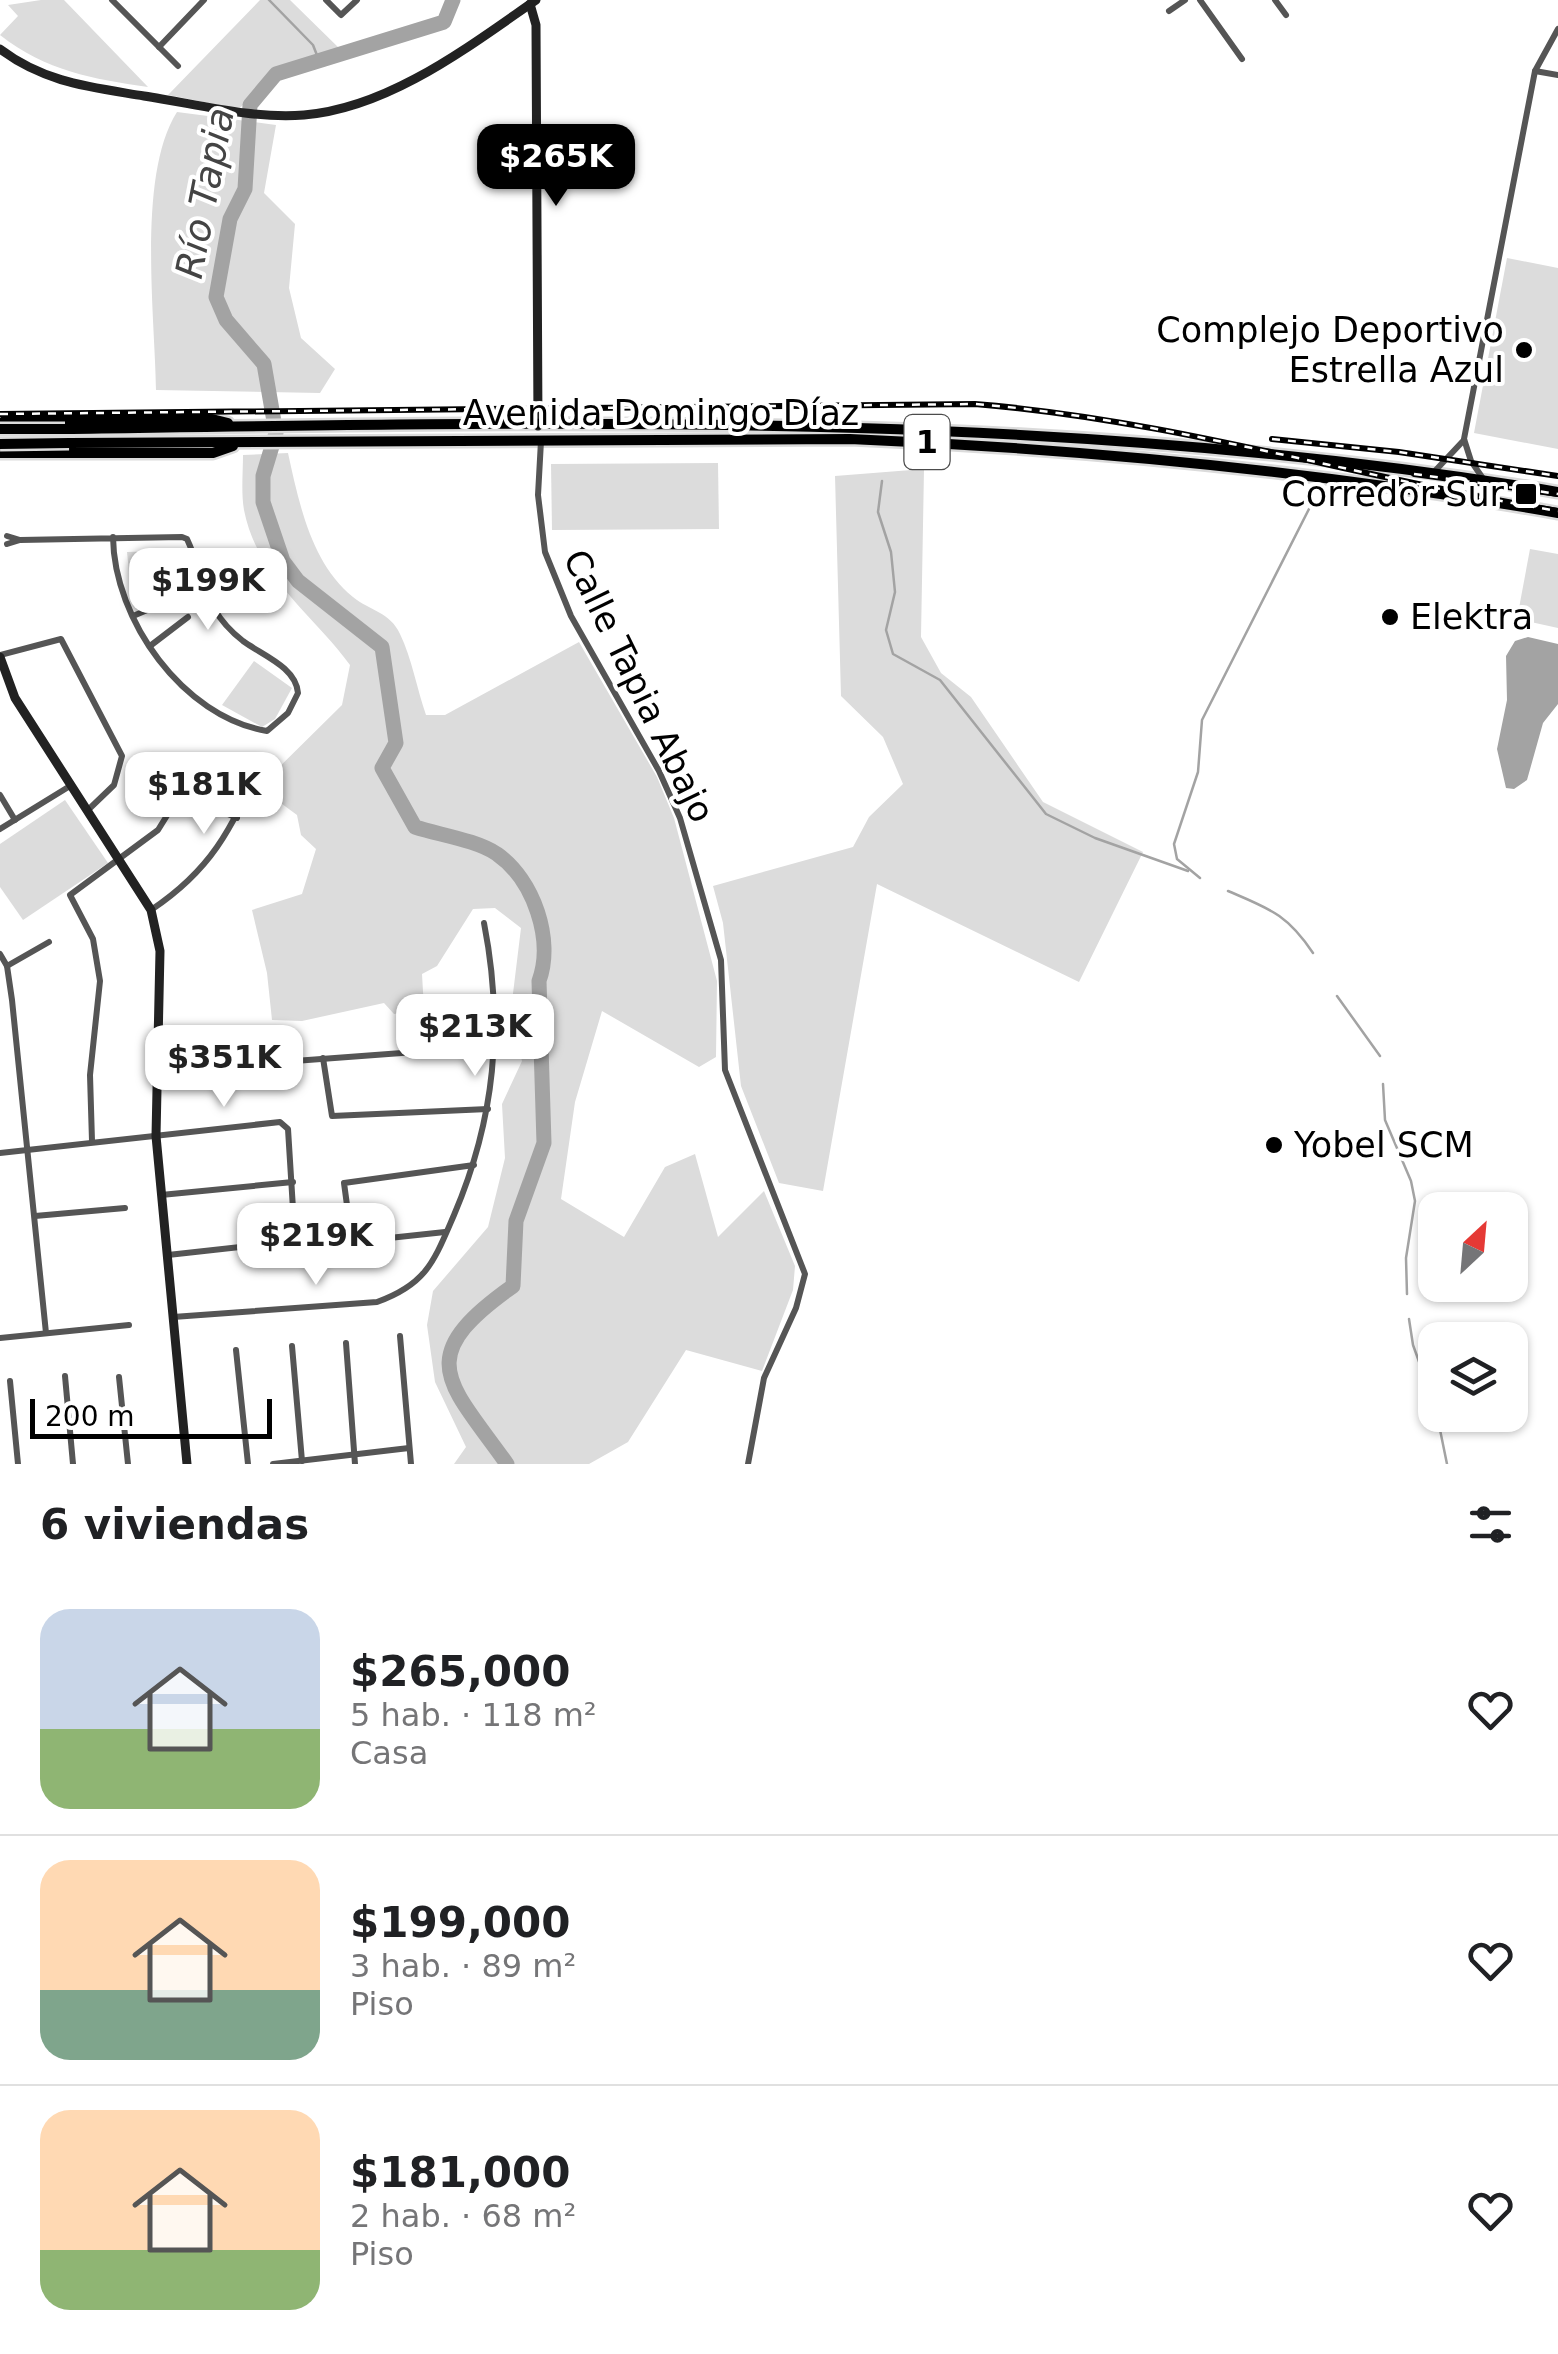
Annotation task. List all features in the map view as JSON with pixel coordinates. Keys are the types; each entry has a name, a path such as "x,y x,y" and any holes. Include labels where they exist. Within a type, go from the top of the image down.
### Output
{"main road":[{"path":"1,423 208,418 246,427"},
{"name":"Avenida Domingo Díaz","path":"1,423 65,429 850,426 1050,433 1434,472 1558,492"},
{"name":"Avenida Domingo Díaz","path":"0,444 850,439 1050,448 1275,470 1558,513"},
{"path":"0,453 213,453 246,442"}],"street":[{"path":"112,0 178,66"},
{"path":"159,46 204,0"},
{"path":"326,0 342,15 357,0"},
{"path":"1168,11 1185,0"},
{"path":"1200,0 1242,60"},
{"path":"1276,0 1286,15"},
{"path":"0,49 38,72 76,86 230,112 268,115 330,111 383,94 533,2 538,426"},
{"path":"1485,480 1471,461 1464,439 1535,71 1558,29"},
{"path":"1535,71 1558,75"},
{"path":"0,453 12,439 1,423"},
{"path":"1434,472 1464,439"},
{"name":"Calle Tapia Abajo","path":"542,441 538,494 546,552 571,616 671,792 720,960 725,1070 805,1274 796,1308 764,1378 748,1464"},
{"path":"7,540 113,537 188,539 201,586 223,622 294,677 298,693 288,713 267,730 245,727 217,713 181,684 150,646 133,616 116,570 113,537"},
{"path":"133,616 184,594"},
{"path":"150,646 188,618"},
{"path":"87,811 114,785 122,756 61,639 0,656 15,698 70,786 151,910 160,951 156,1136 187,1464"},
{"path":"151,910 206,867 236,818 259,766"},
{"path":"0,829 70,786"},
{"path":"92,1142 90,1074 100,981 93,939 70,895 158,830 180,794 236,818"},
{"path":"0,795 15,820"},
{"path":"173,1317 377,1302 404,1292 430,1270 474,1165 488,1108 496,1046 496,986 484,923"},
{"path":"7,966 49,942"},
{"path":"0,954 7,966 46,1333"},
{"path":"156,1071 496,1046"},
{"path":"322,1058 332,1116 488,1108"},
{"path":"0,1153 280,1122 288,1129 295,1241"},
{"path":"446,1232 352,1242 344,1183 474,1165"},
{"path":"161,1195 293,1182"},
{"path":"35,1216 125,1208"},
{"path":"167,1256 295,1241 321,1244"},
{"path":"0,1338 129,1325"},
{"path":"400,1336 410,1464"},
{"path":"346,1343 355,1460"},
{"path":"292,1346 302,1460"},
{"path":"236,1350 248,1464"},
{"path":"65,1376 73,1464"},
{"path":"119,1377 128,1464"},
{"path":"10,1381 18,1464"},
{"path":"272,1464 355,1460 409,1448"}],"shaded area":[{"path":"64,0 148,87 89,77 53,65 0,35 18,16 8,5"},
{"path":"260,0 290,0 341,50 270,77 239,109 168,95"},
{"path":"177,112 276,125 264,193 295,224 289,288 301,338 335,369 320,393 156,390 153,208 165,139"},
{"name":"Complejo Deportivo Estrella Azul","path":"1507,258 1558,268 1558,449 1474,433"},
{"path":"288,453 302,512 317,550 353,597 396,627 426,715 445,715 579,642 657,777 674,818 717,981 716,1057 699,1067 602,1011 575,1102 561,1199 624,1237 665,1167 695,1154 718,1237 764,1191 795,1266 793,1290 762,1371 686,1350 628,1442 589,1464 454,1464 466,1447 435,1382 427,1325 433,1291 488,1227 505,1158 502,1104 522,1061 510,1018 521,928 495,908 473,909 437,966 422,974 424,1009 394,1014 384,1003 302,1021 272,1020 267,973 252,910 302,894 316,849 301,835 297,815 259,787 342,705 350,665 273,575 251,534 243,503 243,455"},
{"path":"718,463 719,529 552,530 551,464"},
{"path":"924,469 921,637 941,673 971,697 1043,802 1143,852 1079,982 877,884 823,1191 779,1183 741,1086 723,923 713,886 853,847 869,817 903,784 883,737 841,696 835,476"},
{"path":"1530,549 1558,554 1558,628 1517,619"},
{"path":"184,550 191,574 183,578 185,584 143,603 135,581 130,582 127,552"},
{"path":"1528,637 1558,644 1558,704 1543,723 1527,780 1514,789 1506,788 1497,749 1507,700 1506,656 1515,641"},
{"path":"254,661 292,688 275,719 262,727 222,705"},
{"path":"65,800 108,863 23,920 0,887 0,844"}],"waterway":[{"path":"269,0 313,45 320,63"},
{"name":"Río Tapia","path":"453,0 444,22 276,74 250,105 245,189 230,219 216,297 226,320 264,364 276,433 263,476 263,502 283,561 298,581 382,647 396,743 382,768 415,827 479,845 510,865 531,895 542,930 544,948 539,981 544,1143 516,1221 513,1286 481,1311 461,1333 451,1352 450,1371 456,1390 507,1464"},
{"path":"882,481 878,512 891,552 895,592 886,630 893,654 940,680 1046,814 1095,838 1188,871"},
{"path":"1200,878 1177,859 1174,844 1198,772 1202,720 1311,505"},
{"path":"1228,891 1276,914 1295,929 1313,953"},
{"path":"1337,996 1380,1056"},
{"path":"1383,1084 1385,1120 1411,1181 1415,1201 1406,1258 1407,1294"},
{"path":"1409,1319 1418,1359"},
{"path":"1440,1432 1447,1464"}],"railway":[{"path":"0,414 975,404 1196,436 1558,511"},
{"path":"1272,439 1399,452 1558,476"},
{"path":"1414,474 1558,494"}],"place":[{"name":"Complejo Deportivo Estrella Azul","path":"1524,350"},
{"name":"Corredor Sur","path":"1526,494"},
{"name":"Elektra","path":"1390,617"},
{"name":"Yobel SCM","path":"1274,1145"}]}
